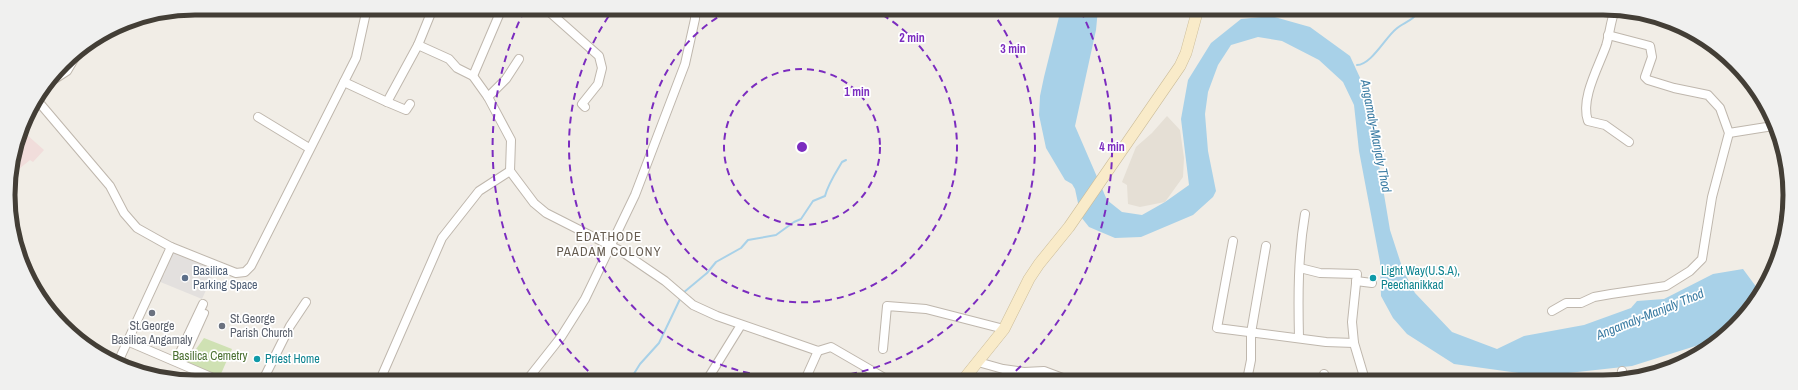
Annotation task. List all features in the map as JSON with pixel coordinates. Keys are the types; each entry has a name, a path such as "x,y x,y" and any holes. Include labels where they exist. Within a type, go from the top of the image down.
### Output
{"main road":[{"path":"967,375 1004,329 1029,279 1104,178 1180,66 1186,53 1196,15"}],"street":[{"path":"40,103 110,186 124,213 137,228 171,246 236,273 245,272 251,266 309,148 356,58 365,15"},
{"path":"387,102 418,45 430,15"},
{"path":"473,76 499,15"},
{"path":"553,15 599,56 602,68 598,84 582,104 585,107"},
{"path":"531,375 561,337 585,299 602,266 609,246 635,195 680,76 690,42 695,19 694,15"},
{"path":"1613,15 1606,45 1596,69 1589,92 1586,115 1588,121 1605,125 1629,142"},
{"path":"1552,311 1566,303 1581,303 1594,297 1666,286 1690,271 1702,259 1712,197 1729,133 1720,108 1708,95 1674,88 1648,80 1645,77 1652,57 1650,46 1608,35"},
{"path":"418,45 449,59 457,68 473,76 488,97 511,140 510,171 534,203 546,213 621,251 665,281 693,305 741,325 818,351 831,347 879,375"},
{"path":"488,97 506,79 519,59"},
{"path":"61,75 67,71 71,65"},
{"path":"344,82 406,110 410,104"},
{"path":"258,117 309,148"},
{"path":"1729,133 1769,127"},
{"path":"382,375 442,238 479,191 510,171"},
{"path":"1299,338 1298,287 1302,234 1306,214"},
{"path":"1233,241 1217,326 1222,329 1251,333 1326,342 1354,343"},
{"path":"120,358 171,246"},
{"path":"1248,375 1251,360 1251,333 1266,246"},
{"path":"1300,268 1320,273 1357,274 1352,322 1354,343 1364,375"},
{"path":"1356,281 1372,283"},
{"path":"266,375 290,326 306,302"},
{"path":"179,363 203,304"},
{"path":"883,349 887,306 926,309 1004,329"},
{"path":"179,363 205,313"},
{"path":"710,375 741,325"},
{"path":"127,341 206,375"},
{"path":"807,375 818,351"},
{"path":"978,362 1017,371 1044,371 1055,375"}],"shaded area":[{"path":"1167,116 1180,130 1184,158 1183,177 1165,202 1140,207 1128,204 1127,185 1122,182 1136,147 1152,133"},
{"path":"26,134 44,150 33,162 30,160 19,169 17,168 18,160"},
{"name":"Basilica Parking Space","path":"173,252 215,270 202,299 158,281 161,275 164,275 167,266 165,264 170,253"}],"green space":[{"name":"Basilica Cemetry","path":"204,338 232,349 220,375 186,363"}],"water":[{"name":"Angamaly-Manjaly Thod","path":"1060,15 1097,15 1096,30 1075,126 1107,200 1122,212 1142,215 1165,202 1189,185 1181,119 1188,80 1211,43 1241,19 1271,16 1310,27 1350,56 1367,93 1390,230 1403,270 1415,293 1452,332 1497,349 1524,336 1584,325 1631,308 1637,301 1664,299 1713,274 1743,269 1757,288 1738,314 1706,343 1632,366 1550,375 1534,375 1454,364 1407,334 1393,318 1381,296 1380,262 1359,151 1354,105 1343,82 1319,60 1282,41 1258,37 1231,45 1218,65 1208,92 1205,114 1208,151 1216,191 1213,197 1193,215 1141,237 1115,238 1089,227 1081,217 1075,189 1072,184 1065,180 1046,148 1039,115 1040,96"}],"waterway":[{"path":"1357,65 1362,64 1373,56 1392,33 1416,15"},
{"path":"683,293 707,273 716,262 741,248 748,240 776,235 794,222 801,219 813,201 825,196 835,174 842,162 846,160"},
{"path":"633,375 640,364 659,343 681,297"}],"place":[{"name":"Basilica Parking Space","path":"185,278"},
{"name":"Light Way(U.S.A), Peechanikkad","path":"1373,278"},
{"name":"St.George Basilica Angamaly","path":"152,313"},
{"name":"St.George Parish Church","path":"222,326"},
{"name":"Priest Home","path":"257,359"}],"district":[{"name":"EDATHODE PAADAM COLONY","path":"609,244"}]}
